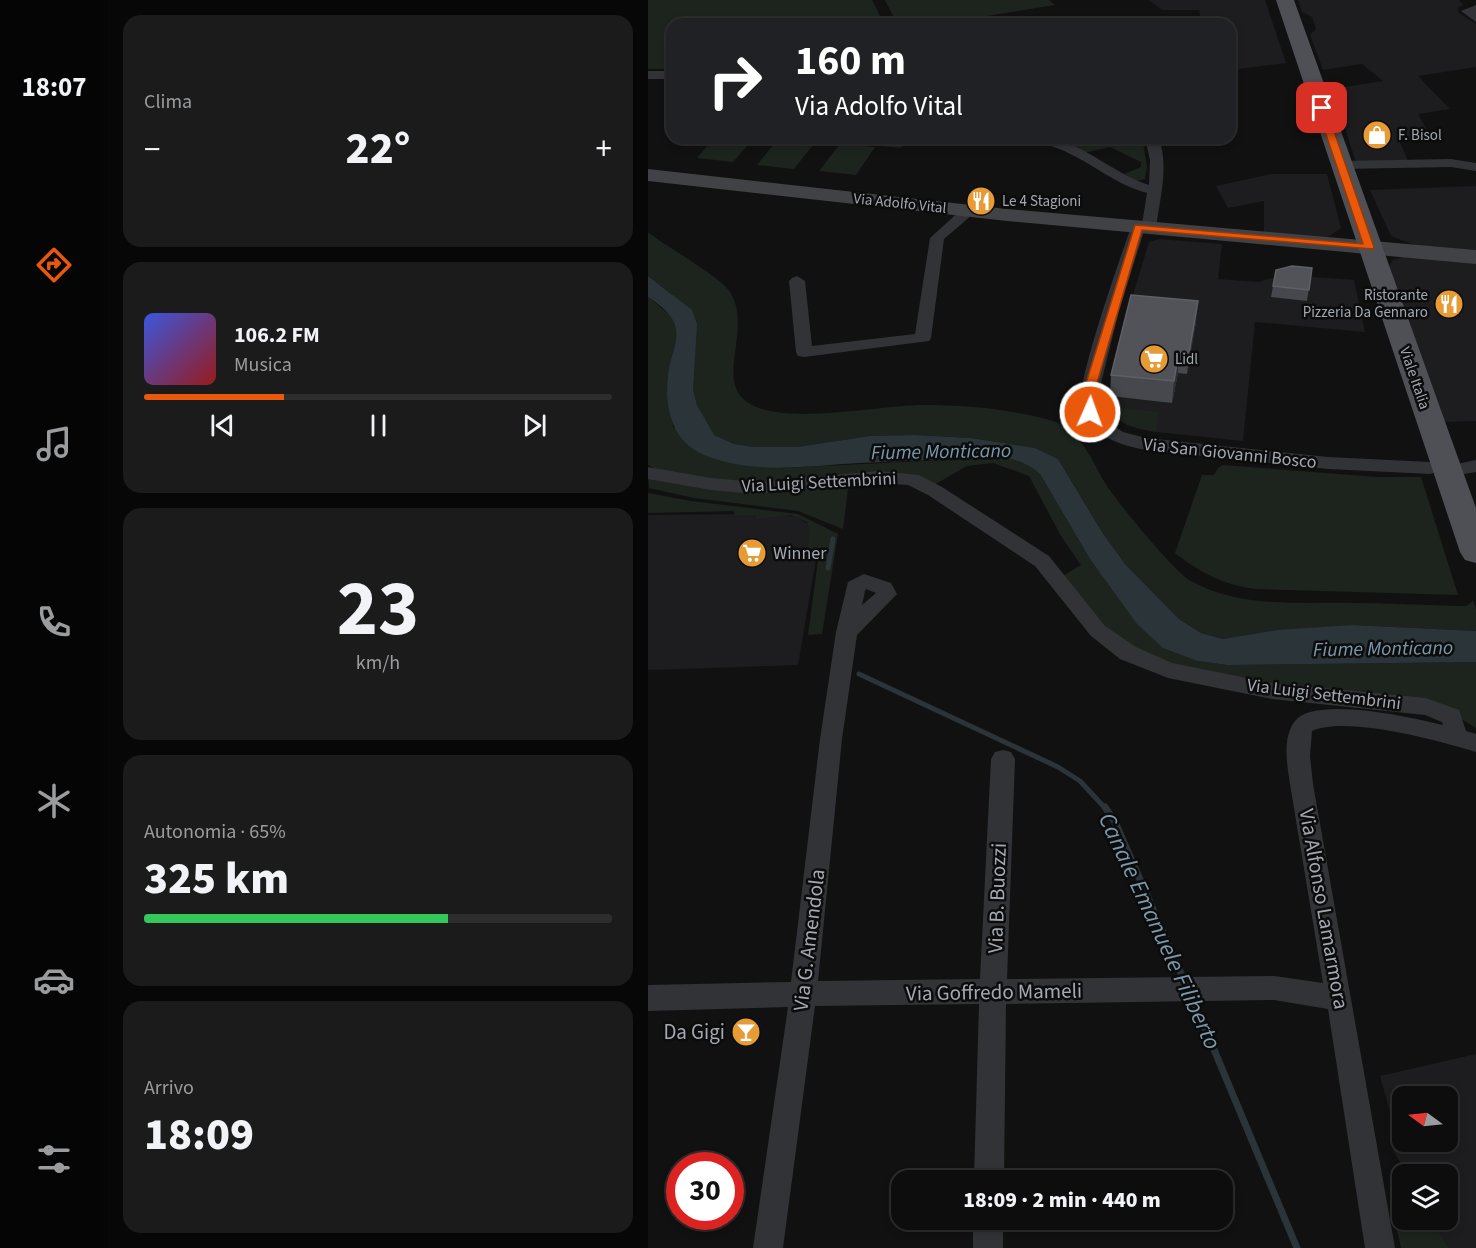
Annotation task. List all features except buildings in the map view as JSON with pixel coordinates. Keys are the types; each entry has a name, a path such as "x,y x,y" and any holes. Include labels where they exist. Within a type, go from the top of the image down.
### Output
{"main road":[{"name":"Viale Italia","path":"1285,0 1476,552"}],"street":[{"path":"1476,8 1467,11 1476,19"},
{"path":"648,75 666,75"},
{"path":"1061,144 1134,185 1155,191"},
{"name":"Via San Giovanni Bosco","path":"1155,144 1155,191 1111,311 1088,399 1090,412 1105,429 1118,437 1146,444 1328,463 1430,468"},
{"path":"1341,165 1451,163 1476,167"},
{"name":"Via Adolfo Vital","path":"648,175 968,211 1319,243 1343,250 1369,247"},
{"path":"797,281 804,352 922,338 937,238 968,211"},
{"path":"1369,247 1476,257"},
{"name":"Via Luigi Settembrini","path":"648,473 711,484 755,488 879,477 912,479 935,491 1042,561 1098,631 1128,653 1168,670 1272,692 1354,698 1426,707 1451,716 1455,726 1466,739"},
{"name":"Via G. Amendola","path":"768,1248 803,994 831,739 848,632"},
{"name":"Via Alfonso Lamarmora","path":"1380,1248 1340,998 1305,806 1299,757 1299,734 1305,723 1317,718 1348,718 1385,721 1466,739"},
{"name":"Via B. Buozzi","path":"989,1170 993,993 1003,759"},
{"name":"Via Goffredo Mameli","path":"648,998 1274,988 1340,998"},
{"path":"988,1230 988,1248"}],"shaded area":[{"path":"648,0 872,0 881,18 666,18 666,69 648,69"},
{"path":"885,0 1049,0 1055,5 975,18 894,18"},
{"path":"1149,0 1265,0 1286,63 1236,69 1236,18 1201,18 1199,10 1162,10"},
{"path":"1298,0 1459,0 1463,5 1458,8 1458,12 1476,24 1476,67 1418,76 1450,109 1418,114 1432,139 1399,140 1408,161 1356,162 1332,89 1383,81 1362,64 1323,70 1310,35 1316,29 1312,17 1302,12"},
{"path":"709,144 749,144 733,162 697,158"},
{"path":"774,144 814,144 794,169 757,165"},
{"path":"840,144 875,147 856,175 819,171"},
{"path":"861,144 903,144 901,148"},
{"path":"1071,144 1143,144 1147,166 1145,179 1136,181 1124,174 1141,167 1141,162 1110,147 1083,153"},
{"path":"1271,174 1327,174 1341,228 1328,237 1264,232 1264,201 1228,208 1216,186"},
{"path":"1476,186 1476,250 1415,245 1391,236 1370,190"},
{"path":"648,232 716,278 730,292 736,306 738,321 734,381 738,392 747,402 763,409 806,414 923,405 989,408 1053,421 1063,425 1079,439 1107,486 1160,552 1183,575 1209,590 1248,600 1289,603 1466,606 1473,601 1476,609 1476,631 1352,625 1223,639 1201,633 1179,619 1125,564 1102,532 1058,459 1035,448 971,438 915,435 870,436 797,447 754,447 734,444 713,435 697,405 693,389 693,364 673,295 648,276"},
{"path":"1159,239 1222,244 1218,279 1258,282 1283,275 1354,280 1365,332 1255,322 1243,441 1156,432 1127,425 1110,411 1107,400 1129,308 1149,242"},
{"path":"1407,256 1476,262 1476,421 1444,422 1389,271 1393,260"},
{"path":"648,297 671,316 678,329 667,379 673,427 782,468 1004,457 1019,462 1040,474 1090,559 1106,580 1198,661 1227,665 1476,662 1476,728 1456,716 1201,676 1124,647 1061,577 1081,565 1061,536 1029,476 993,463 967,466 934,485 924,480 750,485 658,470 648,465"},
{"path":"1108,407 1159,412 1156,432 1135,428 1123,422"},
{"path":"1223,465 1377,477 1421,477 1458,595 1256,589 1223,581 1204,572 1175,553 1202,475 1214,475"},
{"path":"648,477 723,489 849,481 843,529 798,511 694,498 649,488"},
{"path":"648,493 691,501 798,514 838,534 822,634 808,635 819,553 807,553 810,531 807,522 790,515 756,519 756,515 734,515 734,511 648,513"},
{"path":"779,514 795,517 821,530 798,665 648,670 648,515"},
{"path":"1476,1054 1476,1248 1449,1248 1438,1230 1458,1230 1458,1164 1401,1164 1394,1152 1458,1152 1458,1086 1392,1086 1392,1116 1380,1076"},
{"path":"1397,1230 1438,1230 1449,1248 1401,1248"}],"water":[{"name":"Fiume Monticano","path":"648,276 692,310 697,324 693,389 697,405 714,435 734,444 754,447 797,447 870,436 915,435 971,438 1035,448 1058,459 1102,532 1125,564 1179,619 1201,633 1223,639 1278,630 1352,625 1476,631 1476,662 1227,665 1198,661 1163,648 1137,624 1090,559 1040,474 1027,465 1004,457 780,468 742,465 704,455 686,444 671,419 667,388 676,329 672,319 663,308 648,297"}],"waterway":[{"name":"Canale Emanuele Filiberto","path":"828,568 833,539"},
{"name":"Canale Emanuele Filiberto","path":"859,674 1058,767 1080,781 1106,809"},
{"name":"Canale Emanuele Filiberto","path":"1105,807 1115,822 1185,983"},
{"name":"Canale Emanuele Filiberto","path":"1192,997 1297,1248"}],"place":[{"name":"F. Bisol","path":"1377,135"},
{"name":"Le 4 Stagioni","path":"981,201"},
{"name":"Ristorante Pizzeria Da Gennaro","path":"1449,304"},
{"name":"Lidl","path":"1154,359"},
{"name":"Winner","path":"752,553"},
{"name":"Da Gigi","path":"746,1032"}],"route":[{"path":"1090,412 1088,399 1091,383 1138,227 1370,247 1322,108"}]}
